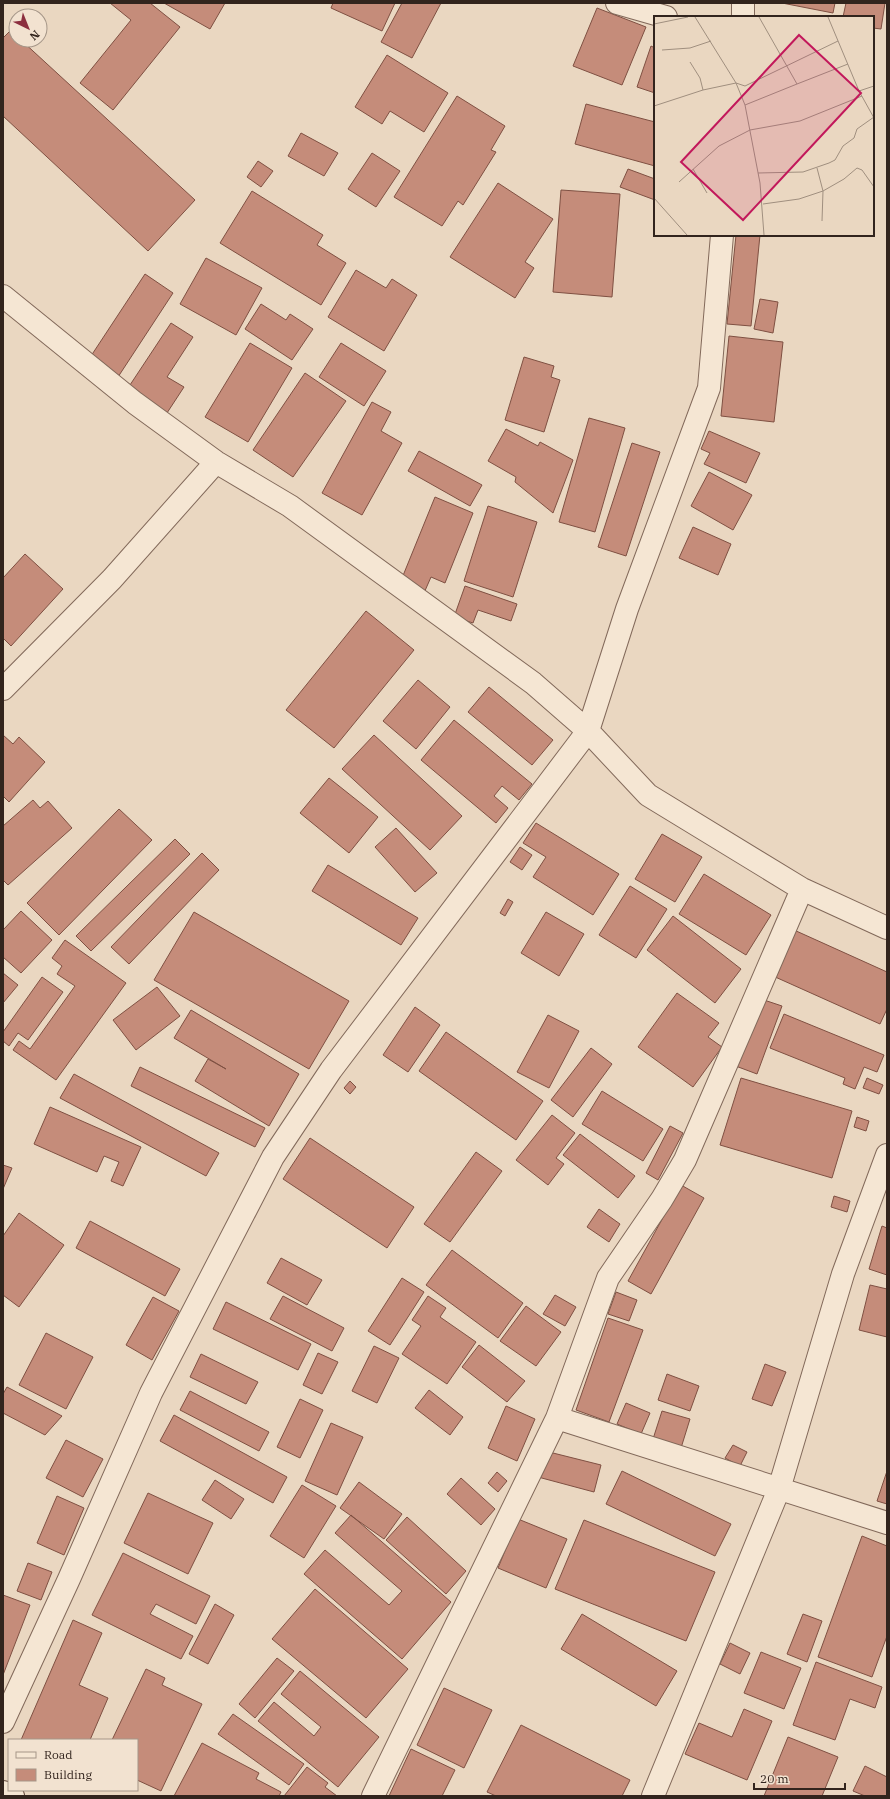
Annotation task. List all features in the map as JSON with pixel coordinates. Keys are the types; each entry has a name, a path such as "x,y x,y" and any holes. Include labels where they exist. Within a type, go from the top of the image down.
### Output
{"street":[{"path":"617,3 662,16"},
{"path":"743,3 743,16"},
{"path":"3,1722 69,1579 151,1393 273,1157 331,1070 588,731 627,609 709,388 722,236"},
{"path":"3,296 135,404 216,462 290,506 532,683 588,731 648,795 802,889 887,928"},
{"path":"3,689 112,579 216,462"},
{"path":"372,1796 557,1418 608,1278 662,1199 685,1160 802,889"},
{"path":"653,1796 779,1489 843,1274 887,1155"},
{"path":"557,1418 887,1523"},
{"path":"3,1792 13,1796"}],"building":[{"path":"110,3 150,3 180,27 113,110 80,83 131,20"},
{"path":"164,3 225,3 210,29"},
{"path":"333,3 395,3 382,31 331,8"},
{"path":"402,3 441,3 412,58 381,42"},
{"path":"782,3 835,3 833,13"},
{"path":"846,3 885,3 881,29 874,28 874,16 843,16"},
{"path":"597,8 646,27 622,85 573,66"},
{"path":"8,33 8,48 30,48 195,200 148,251 3,116 3,38"},
{"path":"651,46 654,48 654,93 637,87"},
{"path":"387,55 448,93 424,132 390,111 382,124 355,107"},
{"path":"457,96 505,126 491,150 496,152 463,205 458,201 442,226 394,197"},
{"path":"586,104 654,122 654,166 575,144"},
{"path":"301,133 338,153 324,176 288,156"},
{"path":"372,153 400,171 376,207 348,189"},
{"path":"258,161 273,171 261,187 247,177"},
{"path":"628,169 654,179 654,200 620,187"},
{"path":"498,183 553,219 525,262 534,268 515,298 450,257"},
{"path":"561,190 620,194 612,297 553,292"},
{"path":"252,191 323,235 317,245 346,263 321,305 220,243"},
{"path":"736,236 760,236 751,326 727,324"},
{"path":"206,258 262,288 236,335 180,304"},
{"path":"356,270 386,288 392,279 417,295 384,351 328,317"},
{"path":"145,274 173,293 118,377 89,359"},
{"path":"760,299 778,302 773,333 754,329"},
{"path":"261,304 286,320 290,314 313,329 292,360 245,329"},
{"path":"171,323 193,337 167,377 184,387 165,416 126,391"},
{"path":"729,336 783,342 774,422 721,416"},
{"path":"250,343 292,368 248,442 205,417"},
{"path":"341,343 386,371 364,406 319,377"},
{"path":"524,357 554,366 551,377 560,380 544,432 505,420"},
{"path":"305,373 346,401 293,477 253,450"},
{"path":"372,402 391,412 381,431 402,443 362,515 322,493"},
{"path":"589,418 625,428 595,532 559,522"},
{"path":"506,429 538,446 540,442 573,460 553,513 515,482 516,477 488,461"},
{"path":"709,431 760,453 746,483 704,464 710,453 701,449"},
{"path":"632,443 660,452 626,556 598,547"},
{"path":"419,451 482,485 470,506 408,471"},
{"path":"709,472 752,495 733,530 691,506"},
{"path":"435,497 473,513 445,583 431,577 424,593 400,583"},
{"path":"488,506 537,522 513,597 464,581"},
{"path":"693,527 731,544 718,575 679,558"},
{"path":"25,554 63,589 11,646 4,639 3,640 3,578"},
{"path":"465,586 517,604 511,621 478,610 473,623 454,617"},
{"path":"366,611 414,650 334,748 286,710"},
{"path":"418,680 450,707 416,749 383,721"},
{"path":"489,687 553,740 532,765 468,712"},
{"path":"454,720 532,784 519,800 502,786 494,796 508,808 496,823 421,760"},
{"path":"3,735 13,744 19,737 45,762 9,802 3,796"},
{"path":"374,735 462,816 430,850 342,769"},
{"path":"329,778 378,817 349,853 300,813"},
{"path":"33,800 40,808 48,801 72,828 8,885 3,880 3,826"},
{"path":"119,809 152,840 59,935 27,903"},
{"path":"536,823 619,874 593,915 533,877 546,857 523,843"},
{"path":"396,828 437,873 415,892 375,847"},
{"path":"662,834 702,857 675,902 635,879"},
{"path":"175,839 190,854 91,951 76,936"},
{"path":"520,847 532,855 522,870 510,862"},
{"path":"202,853 219,870 129,964 111,947"},
{"path":"328,865 418,918 401,945 312,891"},
{"path":"704,874 771,915 746,955 679,914"},
{"path":"630,886 667,909 636,958 599,935"},
{"path":"508,899 513,902 505,916 500,913"},
{"path":"21,911 52,940 21,973 3,957 3,930"},
{"path":"194,912 349,1001 309,1069 154,980"},
{"path":"546,912 584,934 559,976 521,953"},
{"path":"673,916 741,969 715,1003 647,950"},
{"path":"794,930 887,972 887,1009 880,1024 773,976"},
{"path":"65,940 126,983 56,1080 13,1050 19,1041 30,1049 75,986 57,974 62,966 52,958"},
{"path":"3,973 18,985 3,1003"},
{"path":"42,977 63,992 28,1040 18,1033 9,1046 3,1041 3,1032"},
{"path":"157,987 180,1016 136,1050 113,1020"},
{"path":"677,993 719,1023 708,1037 722,1047 693,1087 638,1047"},
{"path":"758,998 782,1006 757,1074 733,1065"},
{"path":"415,1007 440,1025 408,1072 383,1055"},
{"path":"191,1010 299,1074 269,1126 195,1081 208,1059 226,1069 174,1038"},
{"path":"784,1014 884,1055 877,1072 864,1067 855,1089 843,1084 845,1078 770,1048"},
{"path":"548,1015 579,1031 549,1088 517,1072"},
{"path":"446,1032 543,1101 516,1140 419,1071"},
{"path":"591,1048 612,1064 573,1117 551,1100"},
{"path":"140,1067 265,1128 255,1147 131,1086"},
{"path":"74,1074 219,1153 206,1176 60,1098"},
{"path":"741,1078 852,1111 832,1178 720,1145"},
{"path":"867,1078 883,1085 879,1094 863,1088"},
{"path":"350,1081 356,1087 350,1094 344,1088"},
{"path":"602,1091 663,1129 643,1161 582,1124"},
{"path":"50,1107 141,1147 123,1186 111,1181 119,1162 104,1156 97,1172 34,1144"},
{"path":"552,1115 575,1133 556,1158 564,1164 548,1185 516,1160"},
{"path":"857,1117 869,1121 866,1131 854,1127"},
{"path":"670,1126 683,1133 658,1180 646,1173"},
{"path":"580,1134 635,1176 618,1198 563,1155"},
{"path":"310,1138 414,1207 387,1248 283,1179"},
{"path":"476,1152 502,1171 450,1242 424,1224"},
{"path":"3,1165 12,1168 3,1189"},
{"path":"681,1185 704,1198 651,1294 628,1281"},
{"path":"834,1196 850,1201 847,1212 831,1207"},
{"path":"599,1209 620,1224 609,1242 587,1227"},
{"path":"19,1213 64,1245 19,1307 3,1295 3,1236"},
{"path":"90,1221 180,1269 165,1296 76,1248"},
{"path":"882,1226 887,1228 887,1275 869,1269"},
{"path":"452,1250 523,1303 498,1338 426,1285"},
{"path":"281,1258 322,1280 307,1305 267,1283"},
{"path":"402,1278 424,1292 390,1345 368,1331"},
{"path":"870,1285 887,1289 887,1337 859,1330"},
{"path":"616,1292 637,1300 629,1321 608,1314"},
{"path":"555,1295 576,1307 565,1326 543,1314"},
{"path":"283,1296 344,1328 332,1351 270,1319"},
{"path":"428,1296 446,1308 440,1317 476,1342 447,1384 402,1354 421,1326 412,1320"},
{"path":"153,1297 179,1311 152,1360 126,1345"},
{"path":"226,1302 311,1344 298,1370 213,1329"},
{"path":"526,1306 561,1332 536,1366 500,1341"},
{"path":"608,1318 643,1330 609,1422 576,1410"},
{"path":"46,1333 93,1357 66,1409 19,1385"},
{"path":"479,1345 525,1381 507,1402 462,1367"},
{"path":"374,1346 399,1358 377,1403 352,1391"},
{"path":"318,1353 338,1362 322,1394 303,1385"},
{"path":"201,1354 258,1382 246,1404 190,1377"},
{"path":"765,1364 786,1372 772,1406 752,1399"},
{"path":"667,1374 699,1386 690,1411 658,1400"},
{"path":"7,1387 62,1416 45,1435 3,1413 3,1394"},
{"path":"429,1390 463,1417 450,1435 415,1408"},
{"path":"190,1391 269,1432 259,1451 180,1410"},
{"path":"300,1399 323,1410 300,1458 277,1447"},
{"path":"626,1403 650,1413 641,1434 617,1424"},
{"path":"506,1406 535,1419 517,1461 488,1448"},
{"path":"662,1411 690,1419 681,1448 653,1439"},
{"path":"174,1415 287,1477 273,1503 160,1441"},
{"path":"331,1423 363,1437 337,1495 305,1481"},
{"path":"66,1440 103,1459 83,1497 46,1478"},
{"path":"733,1445 747,1452 740,1466 725,1458"},
{"path":"545,1451 601,1465 594,1492 538,1477"},
{"path":"622,1471 731,1524 715,1556 606,1504"},
{"path":"887,1471 887,1504 877,1501"},
{"path":"497,1472 507,1481 498,1492 488,1483"},
{"path":"461,1478 495,1509 481,1525 447,1494"},
{"path":"215,1480 244,1499 231,1519 202,1500"},
{"path":"359,1482 402,1514 384,1539 340,1508"},
{"path":"302,1485 336,1506 304,1558 270,1536"},
{"path":"148,1493 213,1523 188,1574 124,1543"},
{"path":"57,1496 84,1508 64,1555 37,1543"},
{"path":"351,1515 451,1602 402,1659 304,1574 325,1550 389,1605 402,1591 335,1533"},
{"path":"407,1517 466,1571 446,1594 386,1540"},
{"path":"518,1519 567,1539 546,1588 498,1568"},
{"path":"584,1520 715,1572 686,1641 555,1589"},
{"path":"862,1536 887,1546 887,1636 872,1677 818,1657"},
{"path":"123,1553 210,1596 196,1624 156,1604 150,1614 193,1636 181,1659 92,1615"},
{"path":"28,1563 52,1572 41,1600 17,1591"},
{"path":"315,1589 408,1669 366,1718 272,1639"},
{"path":"3,1595 30,1605 3,1675"},
{"path":"215,1604 234,1615 208,1664 189,1654"},
{"path":"582,1614 677,1671 656,1706 561,1649"},
{"path":"803,1614 822,1621 807,1662 787,1654"},
{"path":"73,1620 102,1633 79,1685 108,1698 90,1739 21,1739"},
{"path":"730,1643 750,1653 740,1674 720,1664"},
{"path":"761,1652 801,1668 784,1709 744,1693"},
{"path":"277,1658 294,1671 255,1718 239,1704"},
{"path":"816,1662 882,1687 875,1708 850,1699 835,1740 793,1725"},
{"path":"146,1669 165,1678 162,1685 202,1704 161,1791 138,1780 138,1739 112,1739"},
{"path":"300,1671 379,1737 338,1787 258,1721 274,1702 314,1736 321,1727 281,1694"},
{"path":"444,1688 492,1710 464,1768 417,1745"},
{"path":"744,1709 772,1721 747,1780 685,1754 699,1723 732,1737"},
{"path":"233,1714 304,1764 289,1785 218,1734"},
{"path":"521,1725 630,1780 622,1796 496,1796 487,1792"},
{"path":"788,1737 838,1757 822,1796 764,1796"},
{"path":"202,1743 259,1773 256,1779 281,1792 279,1796 174,1796"},
{"path":"411,1749 455,1770 442,1796 389,1796"},
{"path":"865,1766 887,1777 887,1796 865,1796 853,1791"},
{"path":"307,1767 328,1783 325,1787 337,1796 284,1796"}]}
